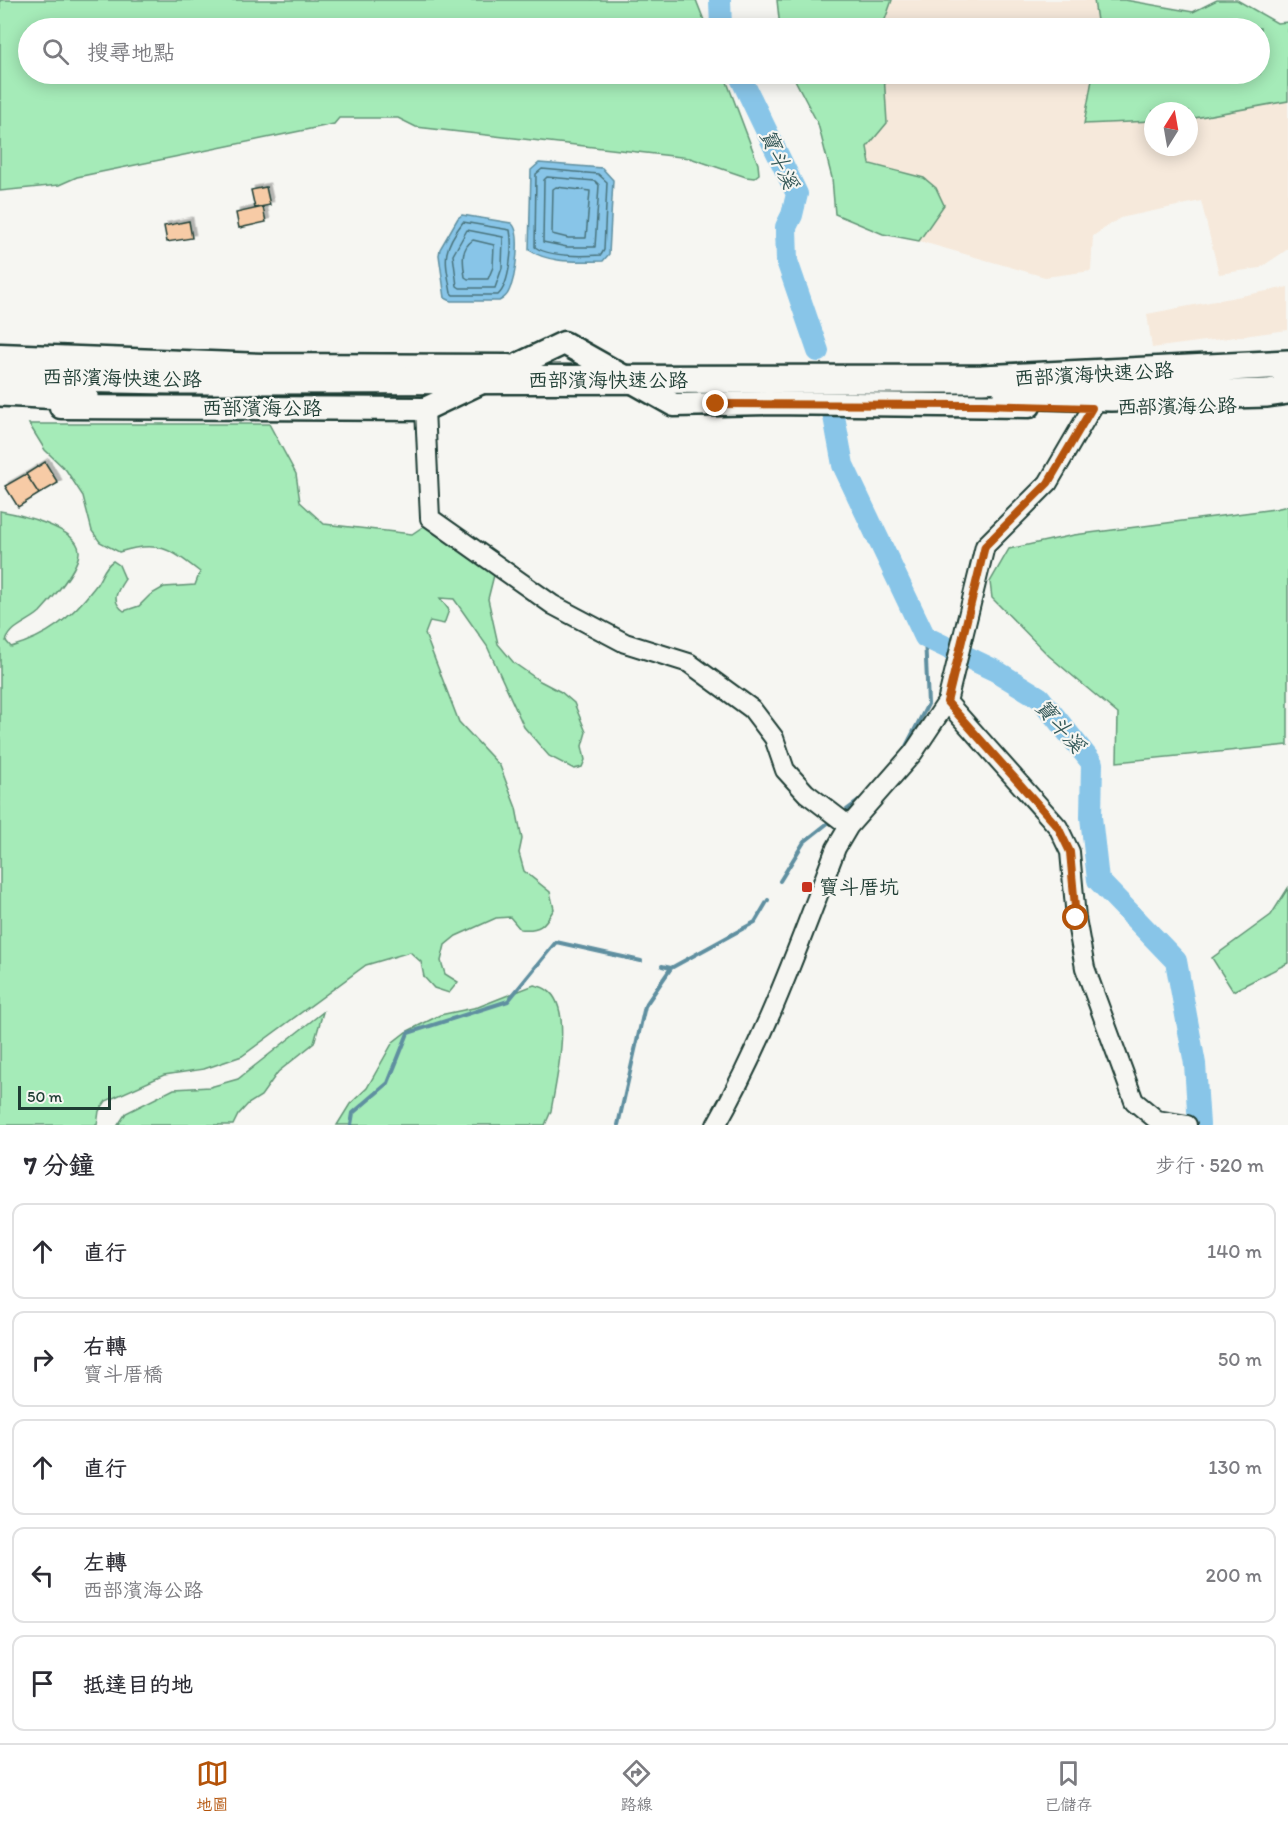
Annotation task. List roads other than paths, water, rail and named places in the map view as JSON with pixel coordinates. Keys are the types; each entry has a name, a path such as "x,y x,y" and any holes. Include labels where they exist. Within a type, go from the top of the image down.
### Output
{"highway":[{"name":"西部濱海快速公路","path":"0,392 42,395 228,398 766,387 982,386 1288,364"},
{"name":"西部濱海快速公路","path":"0,373 62,378 170,380 766,387"},
{"name":"西部濱海快速公路","path":"982,386 1111,397 1267,393 1288,390"}],"main road":[{"name":"西部濱海公路","path":"0,404 99,408 425,409 564,343 674,405 1093,407 1288,403"},
{"path":"0,356 263,365 765,370 984,368 1288,354"}],"street":[{"path":"716,1125 738,1087 770,1019 836,848 849,826 913,753 948,700 985,546 1048,483 1093,407"},
{"path":"425,409 430,518 553,605 625,643 689,663 752,708 774,738 785,770 806,793 849,826"},
{"path":"948,700 1058,827 1070,852 1076,918 1085,968 1134,1101 1157,1120 1187,1125"}],"water":[{"path":"539,163 602,168 613,180 609,254 603,261 555,260 529,250 531,170"},
{"path":"462,215 511,223 515,228 517,255 514,276 508,293 499,301 451,301 445,298 440,249"}],"waterway":[{"name":"寶斗溪","path":"720,0 721,18"},
{"name":"寶斗溪","path":"744,84 797,194 792,215 786,227 787,261 818,351"},
{"name":"寶斗溪","path":"833,411 843,465 925,637 996,671 1040,698 1092,763 1091,817 1098,880 1176,961 1195,1064 1199,1125"},
{"path":"903,752 928,704 925,637"},
{"path":"845,811 864,797"},
{"path":"780,881 804,842 828,823"},
{"path":"618,1125 645,1006 671,968 755,922 768,900"},
{"path":"351,1125 353,1113 388,1083 408,1033 508,1001 556,942 641,961"},
{"path":"662,966 671,968"}],"place":[{"name":"寶斗厝坑","path":"807,887"}]}
